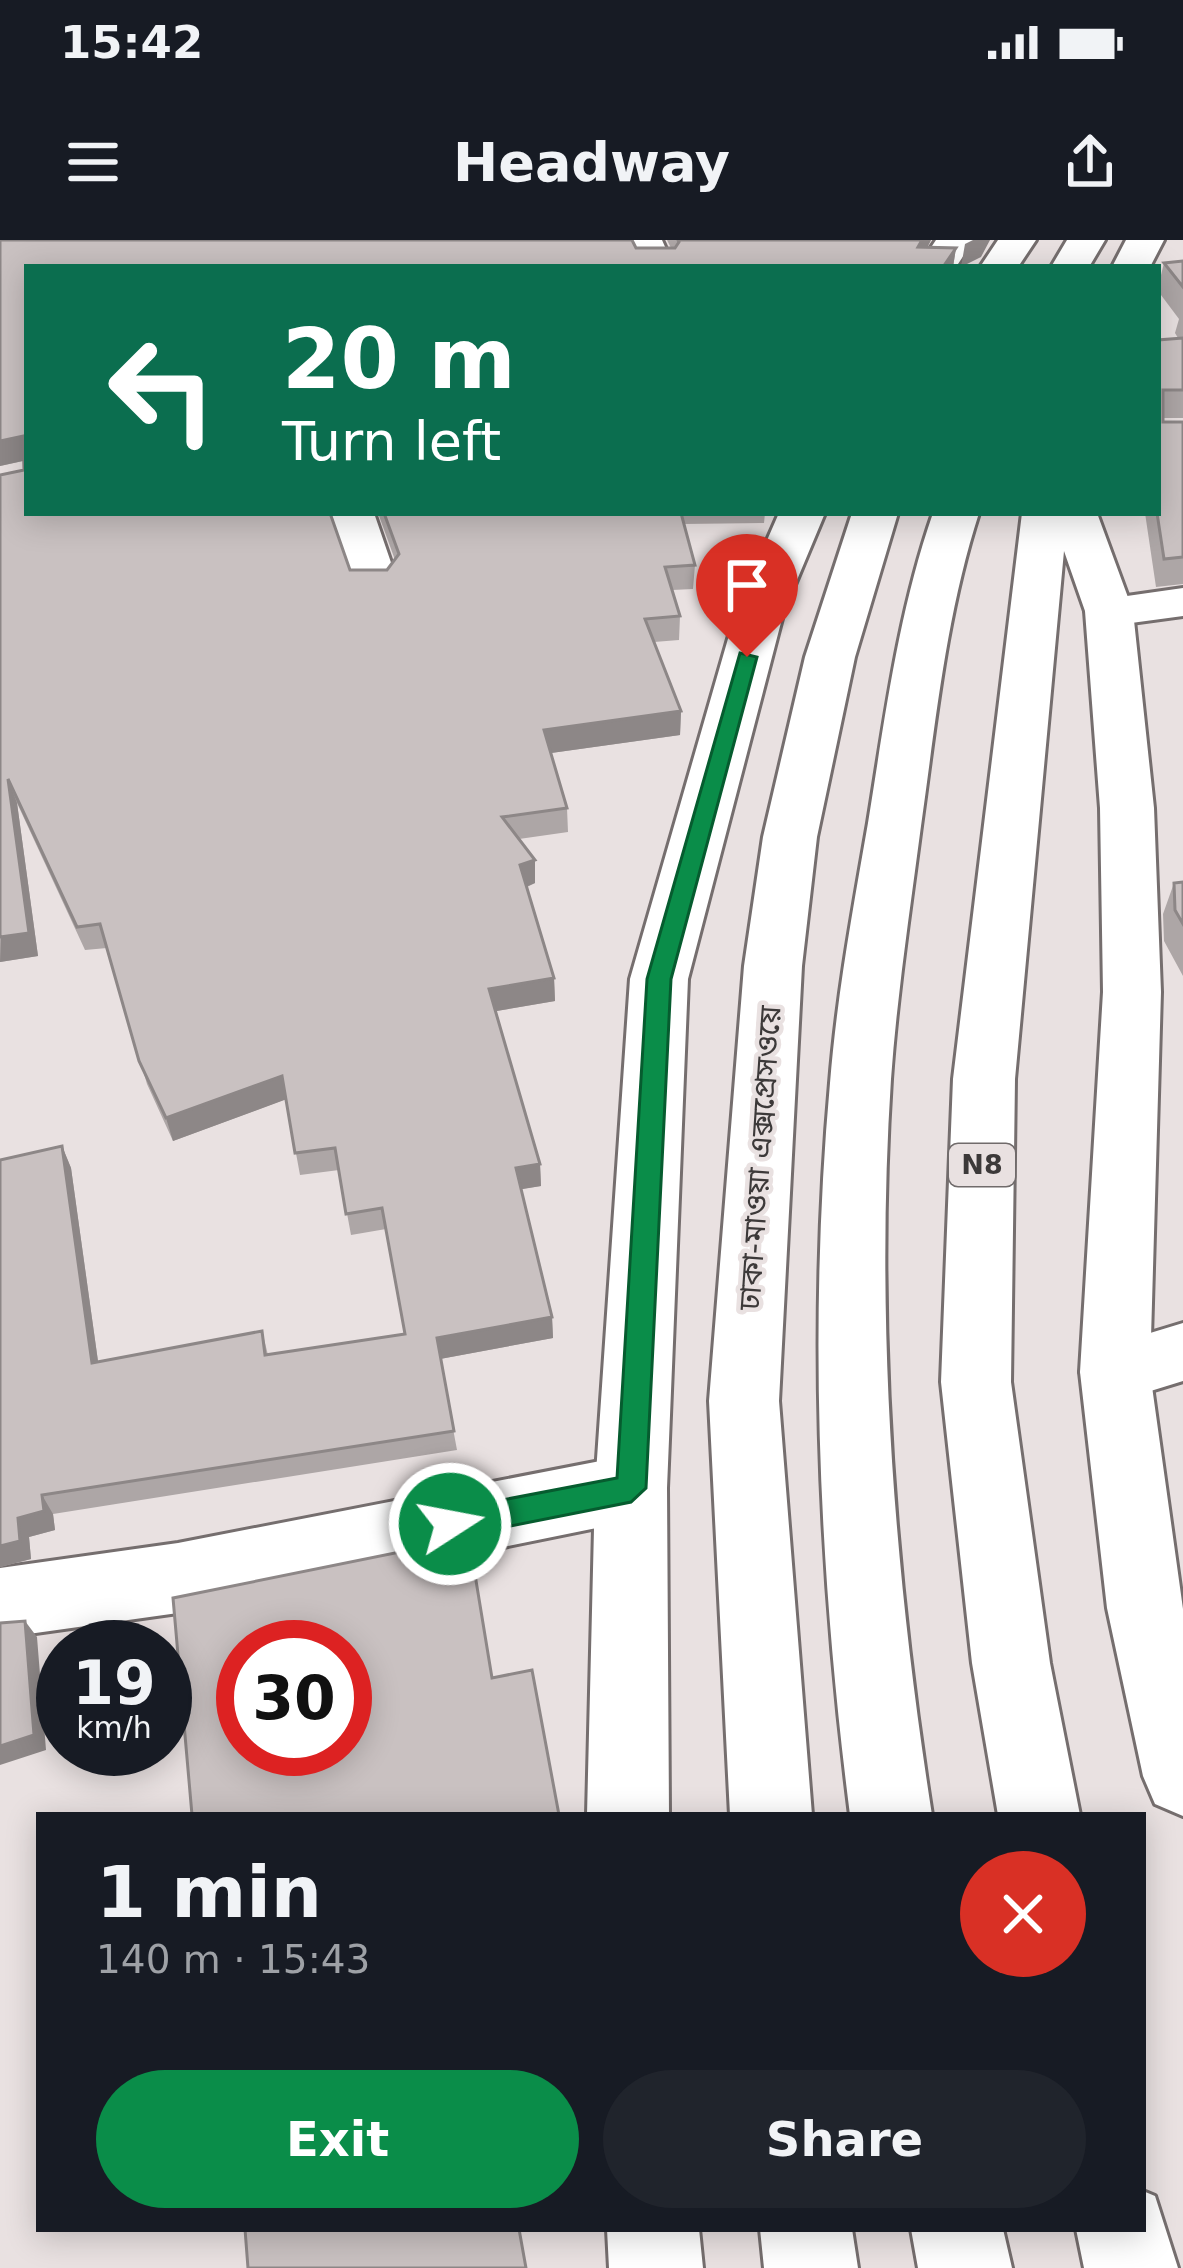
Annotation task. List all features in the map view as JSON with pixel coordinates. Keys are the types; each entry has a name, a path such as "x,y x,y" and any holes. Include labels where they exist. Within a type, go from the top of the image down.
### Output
{"main road":[{"path":"352,516 373,580"},
{"path":"628,1812 631,1488 659,979 760,611 801,516"},
{"name":"ঢাকা-মাওয়া এক্সপ্রেসওয়ে","path":"771,1812 744,1401 773,966 800,792 830,657 874,516"},
{"path":"891,1812 854,1430 858,1114 872,977 916,680 940,554 955,516"},
{"name":"N8","path":"1039,1812 1011,1663 976,1382 984,1079 1045,516"},
{"path":"1075,516 1108,611 1127,808 1132,992 1115,1372 1144,1608 1183,1776"},
{"path":"1108,611 1183,602"},
{"path":"1115,1372 1183,1352"},
{"path":"0,1604 178,1578 631,1488"},
{"path":"652,2232 656,2268"},
{"path":"806,2232 811,2268"},
{"path":"958,2232 965,2268"},
{"path":"1123,2232 1131,2268"}],"building":[{"path":"0,240 632,240 636,248 675,248 678,240 922,240 918,247 956,248 945,264 24,264 24,470 23,436 0,441"},
{"path":"1183,261 1183,287 1164,263"},
{"path":"1183,338 1183,390 1163,390 1163,422 1183,422 1183,557 1164,559 1157,516 1161,340"},
{"path":"24,470 24,516 331,516 350,570 387,570 399,554 385,516 682,516 695,565 665,567 680,616 645,619 681,711 544,730 567,808 502,817 535,860 520,865 554,978 489,989 540,1164 516,1168 552,1317 437,1338 454,1431 42,1495 44,1511 18,1518 20,1541 0,1546 0,1160 62,1146 92,1363 262,1331 265,1355 405,1334 382,1208 346,1214 335,1148 295,1153 282,1076 166,1118 139,1061 100,924 77,927 8,779 29,933 0,937 0,475"},
{"path":"1183,882 1183,924 1175,910 1174,883"},
{"path":"469,1538 492,1678 532,1670 558,1812 192,1812 192,1620 175,1620 173,1598"},
{"path":"25,1621 34,1735 0,1746 0,1623"},
{"path":"245,2232 520,2232 526,2268 248,2268"}],"route":[{"path":"450,1524 631,1488 659,979 747,657"}]}
